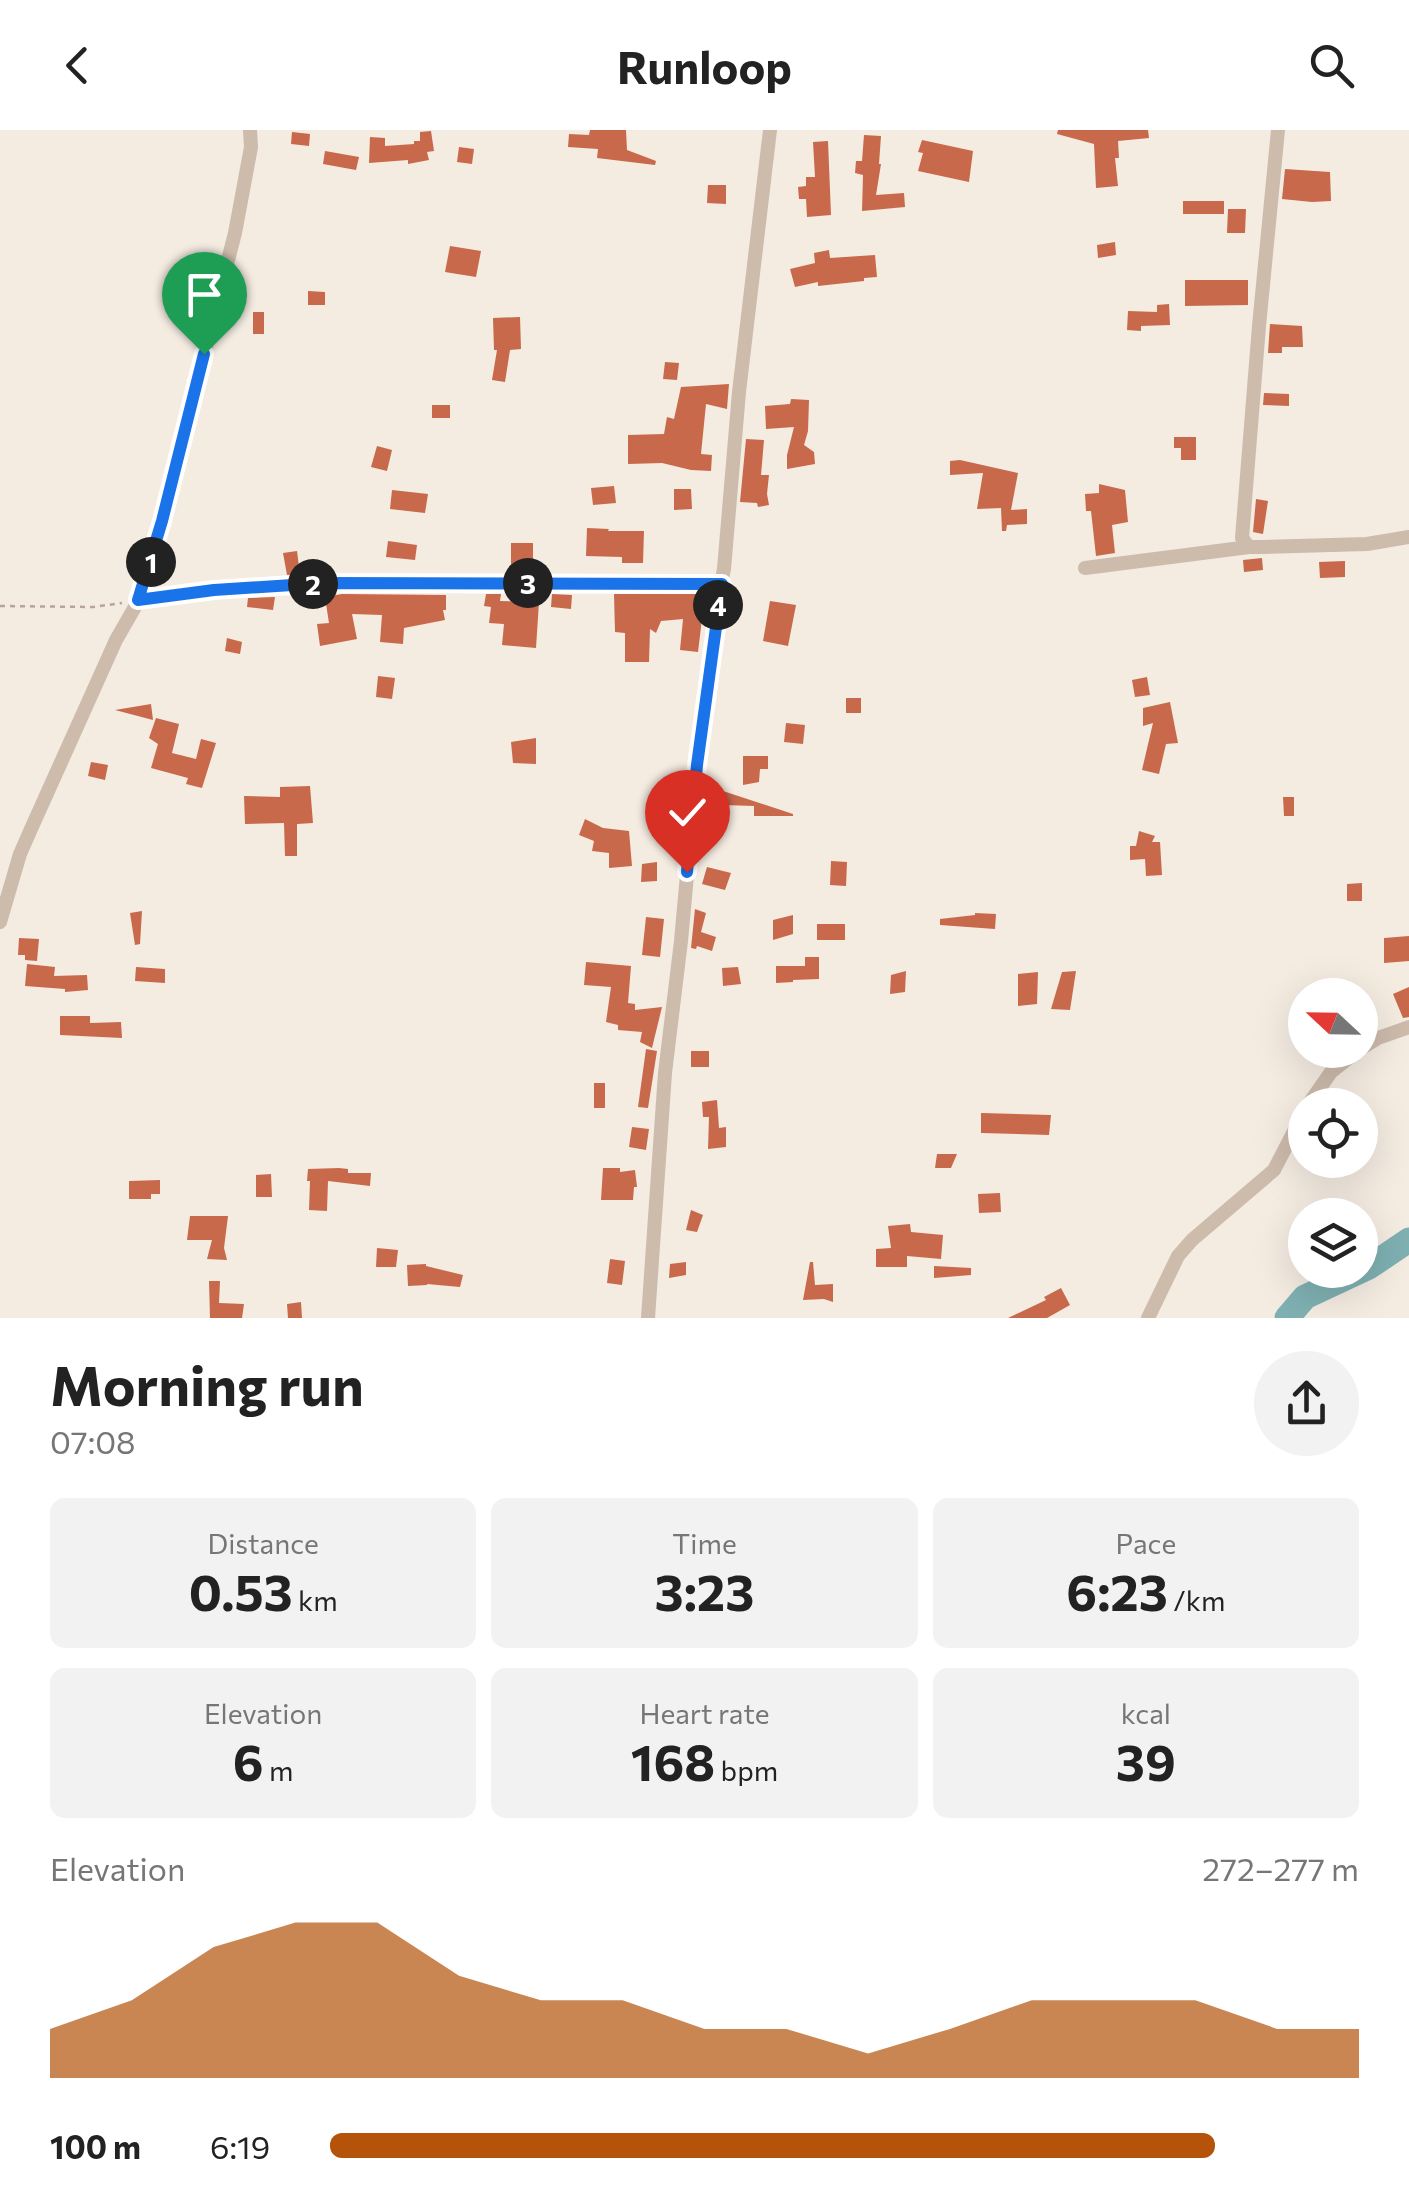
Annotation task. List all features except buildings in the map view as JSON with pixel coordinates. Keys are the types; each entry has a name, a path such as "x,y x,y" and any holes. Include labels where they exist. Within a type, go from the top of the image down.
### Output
{"street":[{"path":"0,922 30,829 138,600 162,521 235,233 251,147 250,130"},
{"path":"648,1318 665,1073 770,130"},
{"path":"1249,547 1242,538 1242,529 1278,130"},
{"path":"1085,568 1249,547 1367,544 1409,537"},
{"path":"138,600 214,590 323,583 722,584"},
{"path":"1378,1038 1409,1027"},
{"path":"1320,1088 1337,1068"},
{"path":"1148,1318 1178,1256 1274,1170 1288,1143"}],"path":[{"path":"0,606 93,607 138,600"}],"waterway":[{"path":"1287,1318 1305,1297 1369,1267 1409,1240"}],"route":[{"path":"204,354 138,600 214,590 323,583 722,584 687,872"}]}
